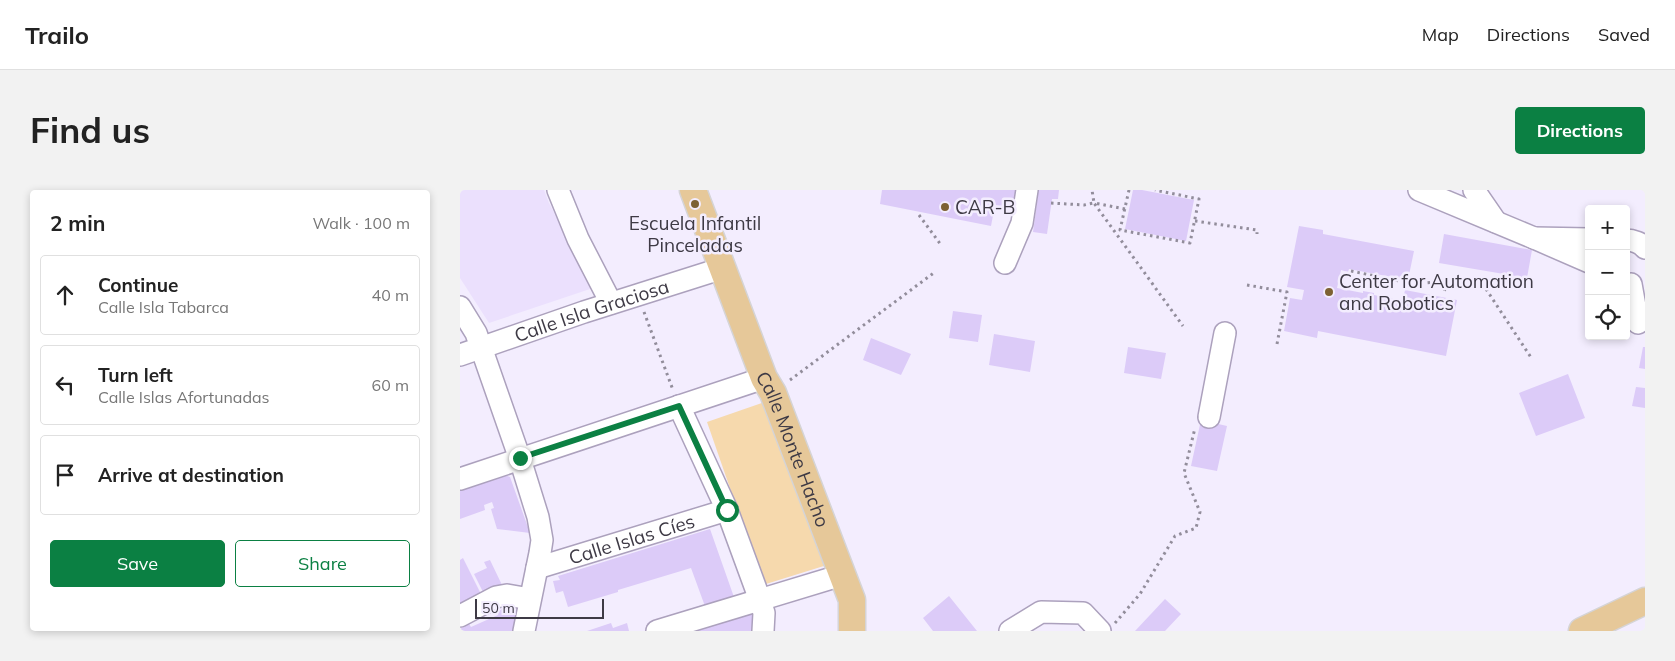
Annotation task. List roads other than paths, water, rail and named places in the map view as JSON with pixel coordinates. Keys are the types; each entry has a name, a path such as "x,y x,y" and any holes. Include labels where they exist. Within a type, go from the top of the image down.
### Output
{"main road":[{"name":"Calle Monte Hacho","path":"693,190 852,600 852,631"},
{"path":"1582,631 1645,601"}],"street":[{"path":"558,190 578,239 612,303"},
{"path":"1005,263 1022,223 1027,190"},
{"path":"1419,190 1456,197 1496,222 1585,260"},
{"path":"1474,190 1496,222"},
{"path":"1534,238 1585,239"},
{"path":"1630,240 1645,248"},
{"name":"Calle Isla Graciosa","path":"460,355 612,303 723,268"},
{"path":"1634,281 1638,323"},
{"path":"460,307 476,333 482,348 520,458 541,532 541,546 524,631"},
{"path":"1209,417 1225,334"},
{"path":"460,479 679,406 769,385"},
{"path":"679,406 727,510 764,613 764,631"},
{"name":"Calle Islas Cíes","path":"537,568 727,510"},
{"path":"657,631 842,575"},
{"path":"460,616 496,597 507,595 530,599"},
{"path":"1010,631 1041,612 1083,613 1108,627"}],"place":[{"name":"Escuela Infantil Pinceladas","path":"695,204"},
{"name":"CAR-B","path":"945,207"},
{"name":"Center for Automation and Robotics","path":"1329,292"}]}
